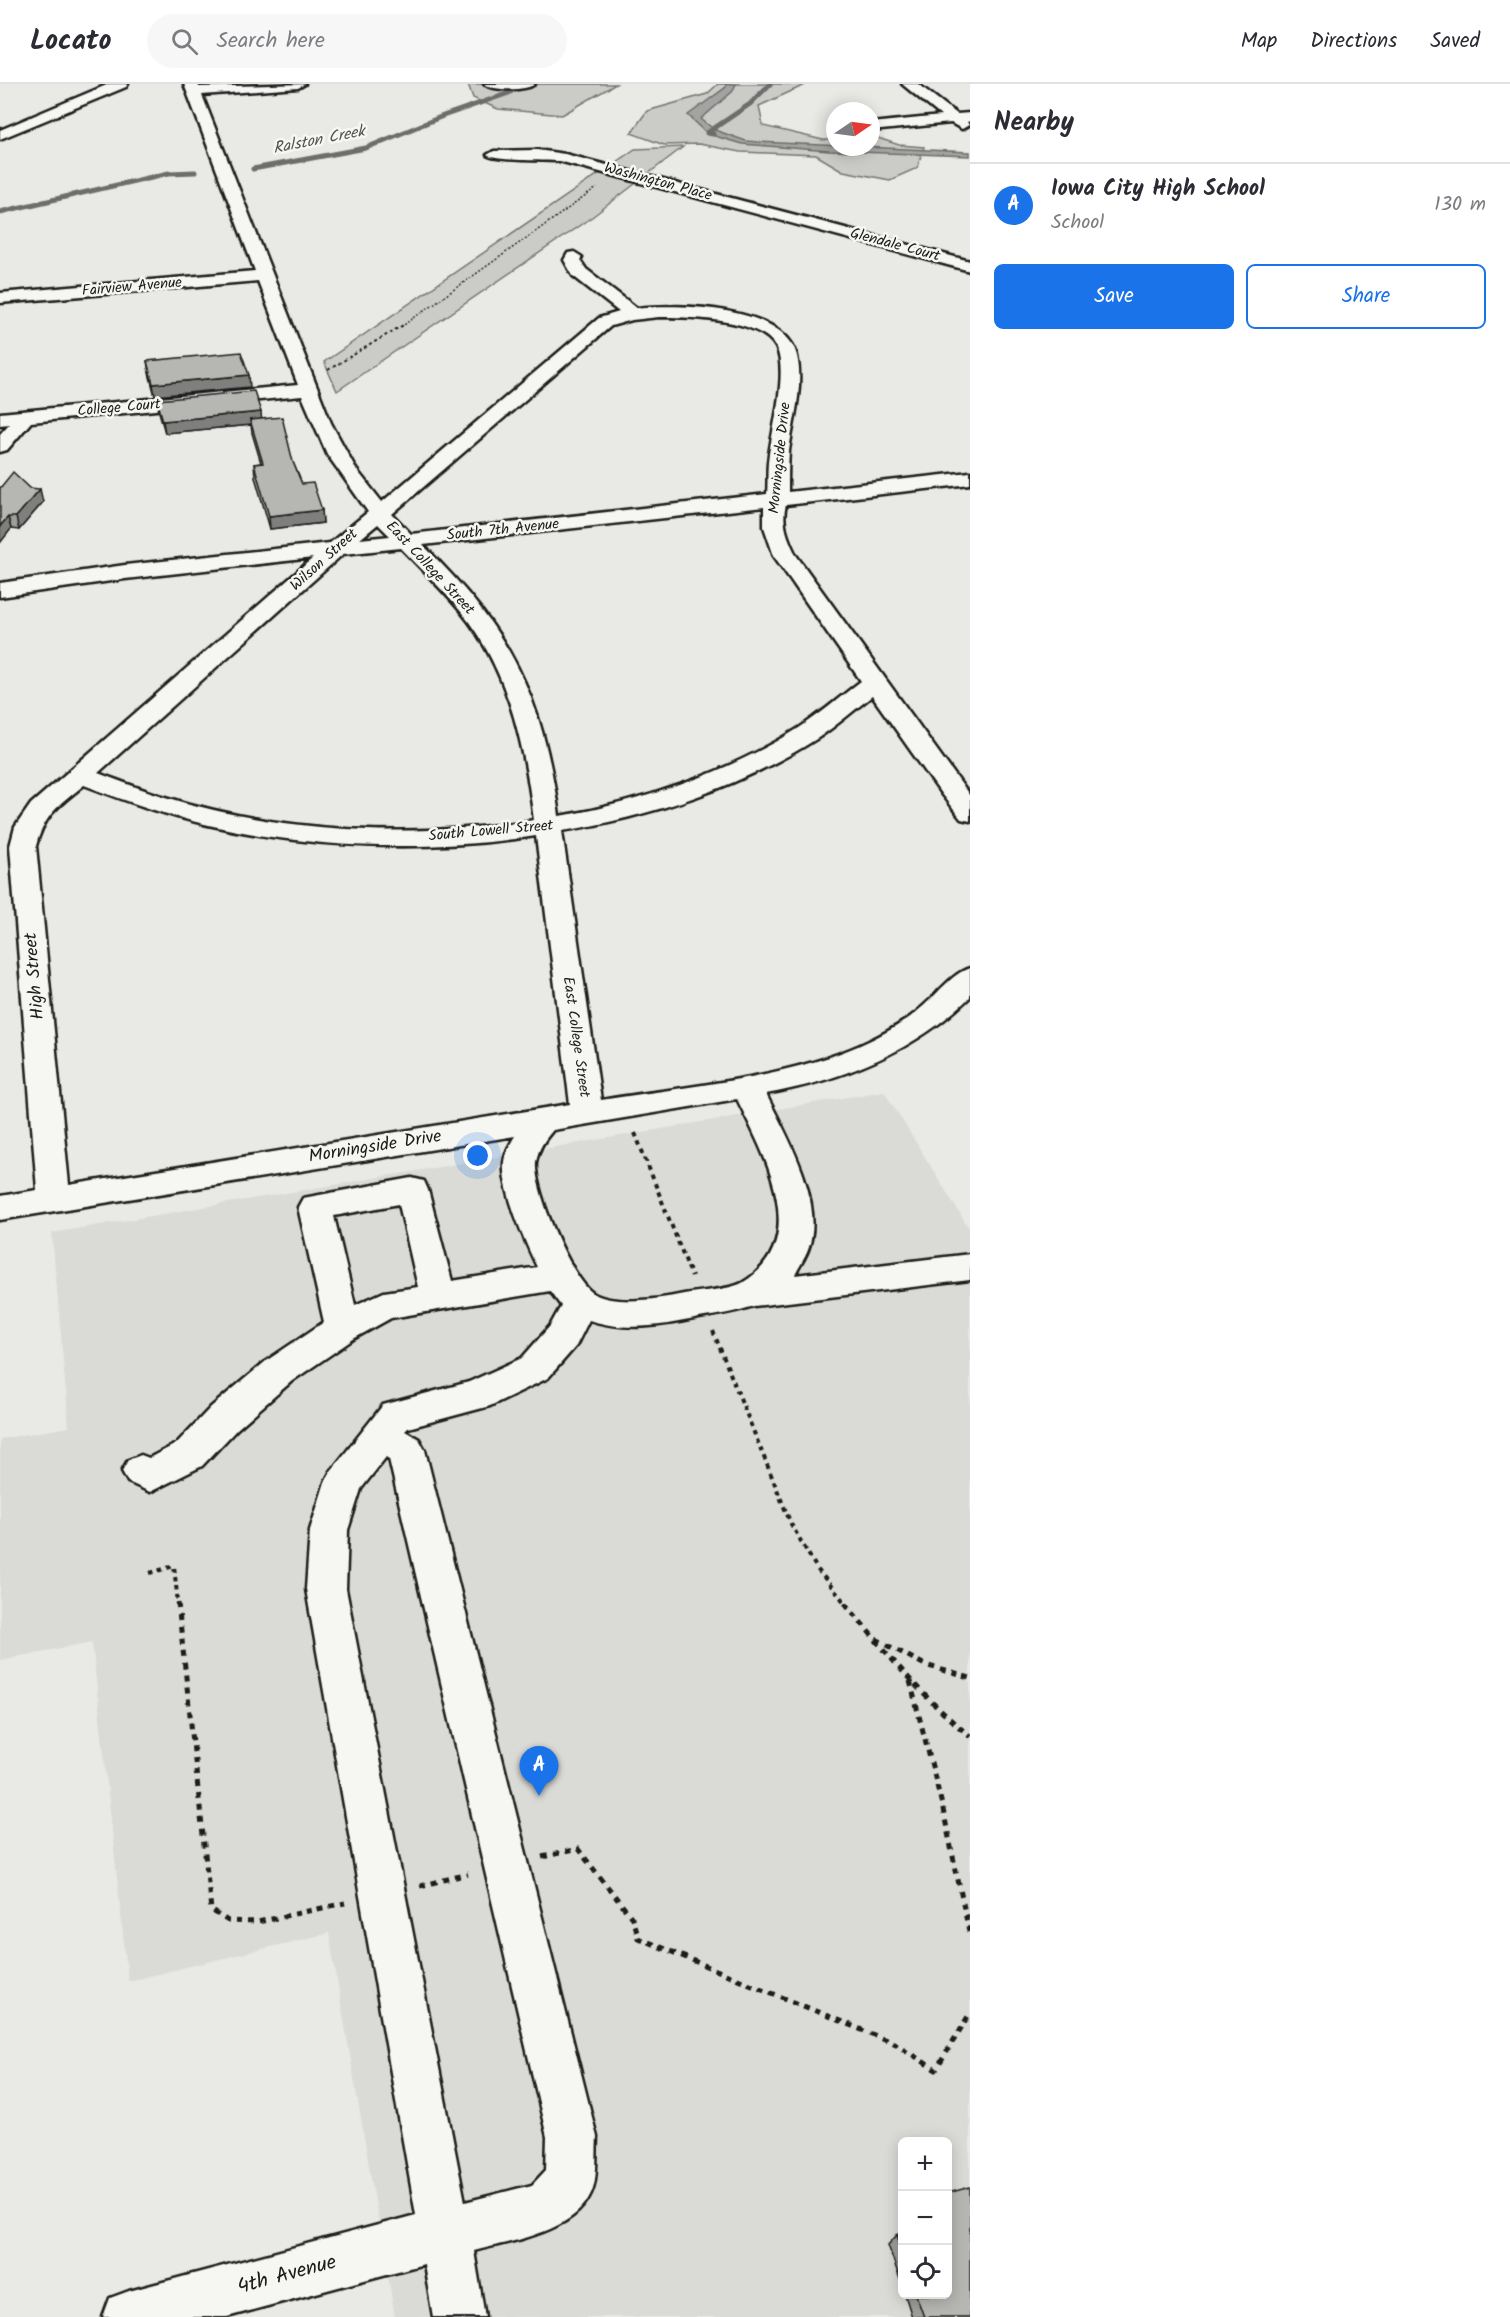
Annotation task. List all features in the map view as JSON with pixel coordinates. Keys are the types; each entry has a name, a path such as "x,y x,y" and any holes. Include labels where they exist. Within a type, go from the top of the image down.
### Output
{"street":[{"path":"0,135 121,84"},
{"path":"192,88 298,84"},
{"path":"491,84 528,84"},
{"path":"909,84 970,131"},
{"name":"East College Street","path":"192,88 320,423 333,447 379,513 465,602 493,641 516,684 531,726 540,770 587,1113"},
{"path":"880,126 970,117"},
{"name":"Washington Place","path":"494,155 549,155 619,171 820,225"},
{"name":"Glendale Court","path":"820,225 970,266"},
{"path":"574,256 572,260 579,272 633,314"},
{"name":"Fairview Avenue","path":"0,298 264,275"},
{"name":"Morningside Drive","path":"633,314 694,313 747,322 762,326 785,346 789,356 790,372 778,463 777,500 773,515 776,536 785,556 951,790 970,813"},
{"name":"Wilson Street","path":"80,775 379,513 397,501 602,325 618,317 633,314"},
{"name":"College Court","path":"0,418 307,386"},
{"path":"0,446 26,416"},
{"name":"South 7th Avenue","path":"0,590 125,572 970,478"},
{"name":"South Lowell Street","path":"80,775 159,805 213,818 290,831 391,838 453,837 548,828 632,808 691,790 743,768 790,744 875,682"},
{"name":"High Street","path":"54,1199 23,846 28,827 40,810 80,775"},
{"name":"Morningside Drive","path":"0,1208 747,1087 812,1074 860,1058 887,1045 936,1013 970,978"},
{"path":"747,1087 779,1155 793,1193 796,1236 784,1269 753,1293"},
{"path":"543,1120 527,1141 520,1167 530,1208 552,1266 570,1289 623,1315 702,1304 753,1293 970,1267"},
{"path":"343,1328 315,1207 412,1190 438,1296"},
{"path":"141,1471 150,1476 189,1455 224,1418 279,1371 343,1328 384,1306 438,1296 570,1289"},
{"path":"459,2317 326,1588 329,1530 344,1482 382,1437 396,1416 477,1395 535,1368 563,1336 570,1289"},
{"name":"4th Avenue","path":"129,2317 546,2206 570,2181 572,2137 406,1450 382,1437"}],"path":[{"path":"307,386 394,332 496,262 619,171"},
{"path":"625,1107 791,1524 816,1569 873,1638 910,1680 970,1736"},
{"path":"873,1638 925,1665 970,1678"},
{"path":"910,1680 942,1804 970,1936"},
{"path":"638,1938 896,2044 936,2070 970,2013"}],"shaded area":[{"path":"468,84 616,84 562,115 498,109 473,98"},
{"path":"718,84 807,84 759,106 763,126 826,140 826,156 880,156 880,139 899,145 924,147 917,168 890,180 843,171 816,155 740,152 699,144 664,145 631,133 647,111 707,94"},
{"path":"726,84 736,84 732,92 701,119 715,130 746,141 826,145 826,151 742,144 708,134 688,115 726,87"},
{"path":"683,147 592,217 337,391 324,362 635,149"},
{"path":"880,148 970,152 970,156 880,153"},
{"path":"884,1091 970,1230 970,2317 395,2317 329,1933 128,1981 92,1642 0,1660 0,1439 69,1427 52,1233"}],"building":[{"path":"241,352 249,375 153,384 147,361"},
{"path":"254,391 261,412 163,421 157,400"},
{"path":"282,417 293,462 302,484 313,483 322,510 269,516 254,464 263,463 250,420"},
{"path":"13,472 30,488 40,489 16,517 8,517 0,526 0,488"},
{"path":"970,2187 970,2317 924,2317 917,2299 952,2299 952,2192"}],"waterway":[{"name":"Ralston Creek","path":"253,169 366,148 443,116 509,93 523,84"},
{"name":"Ralston Creek","path":"713,134 707,133 750,104 770,84"},
{"name":"Ralston Creek","path":"0,212 169,173 195,172"}],"place":[{"name":"Iowa City High School","path":"539,1796"}]}
